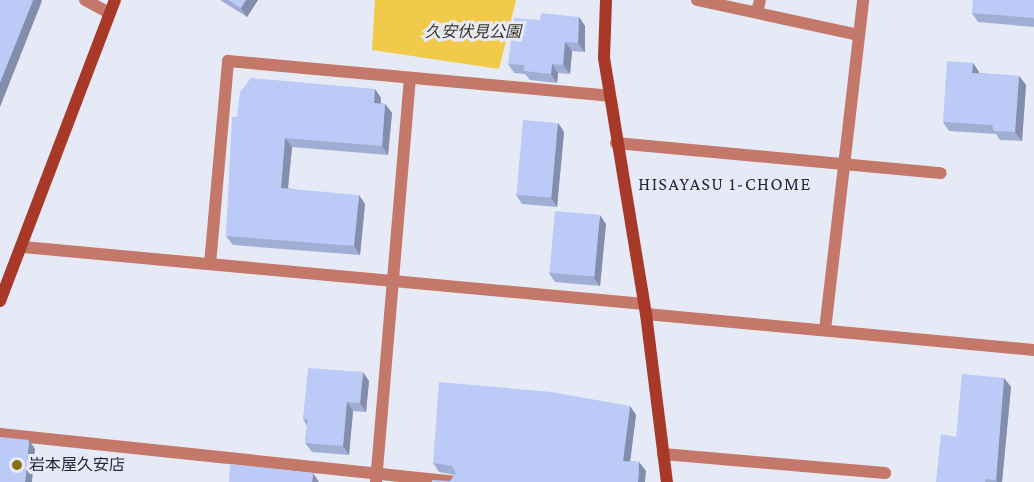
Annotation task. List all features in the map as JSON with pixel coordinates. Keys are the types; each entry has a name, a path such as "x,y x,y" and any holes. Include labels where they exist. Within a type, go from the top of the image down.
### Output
{"street":[{"path":"85,0 108,12"},
{"path":"0,301 23,247 108,12 115,0"},
{"path":"606,0 604,58 616,143 645,309 667,482"},
{"path":"697,0 758,6 859,35"},
{"path":"825,330 863,0"},
{"path":"210,264 228,62 609,96"},
{"path":"376,478 410,78"},
{"path":"616,143 941,173"},
{"path":"23,247 393,281 825,330 1034,350"},
{"path":"0,434 376,478 454,482"},
{"path":"663,454 885,473"}],"green space":[{"name":"久安伏見公園","path":"375,0 516,0 499,69 372,50"}],"building":[{"path":"0,0 33,0 0,82"},
{"path":"228,0 246,0 241,8"},
{"path":"973,0 1034,0 1034,18 972,13"},
{"path":"541,13 579,17 578,43 565,42 563,65 552,64 551,74 524,71 524,65 508,64 514,18 540,20"},
{"path":"947,61 973,63 972,73 1019,76 1015,132 994,131 992,125 943,122"},
{"path":"251,78 375,89 374,103 385,104 382,146 285,138 281,188 359,195 354,246 226,236 232,117 237,117 240,92"},
{"path":"523,120 558,123 551,198 516,195"},
{"path":"555,211 600,215 594,277 550,273"},
{"path":"308,368 363,372 360,403 347,402 343,446 305,443 308,420 303,419"},
{"path":"962,374 1004,378 996,480 936,482 941,434 956,437"},
{"path":"439,382 551,392 630,406 623,461 639,462 638,482 432,482 432,480 450,481 456,473 452,466 433,463"},
{"name":"岩本屋久安店","path":"0,437 29,440 25,482 0,482"},
{"path":"230,464 313,473 312,482 229,482"}],"place":[{"name":"岩本屋久安店","path":"17,465"}],"district":[{"name":"HISAYASU 1-CHOME","path":"725,184"}]}
